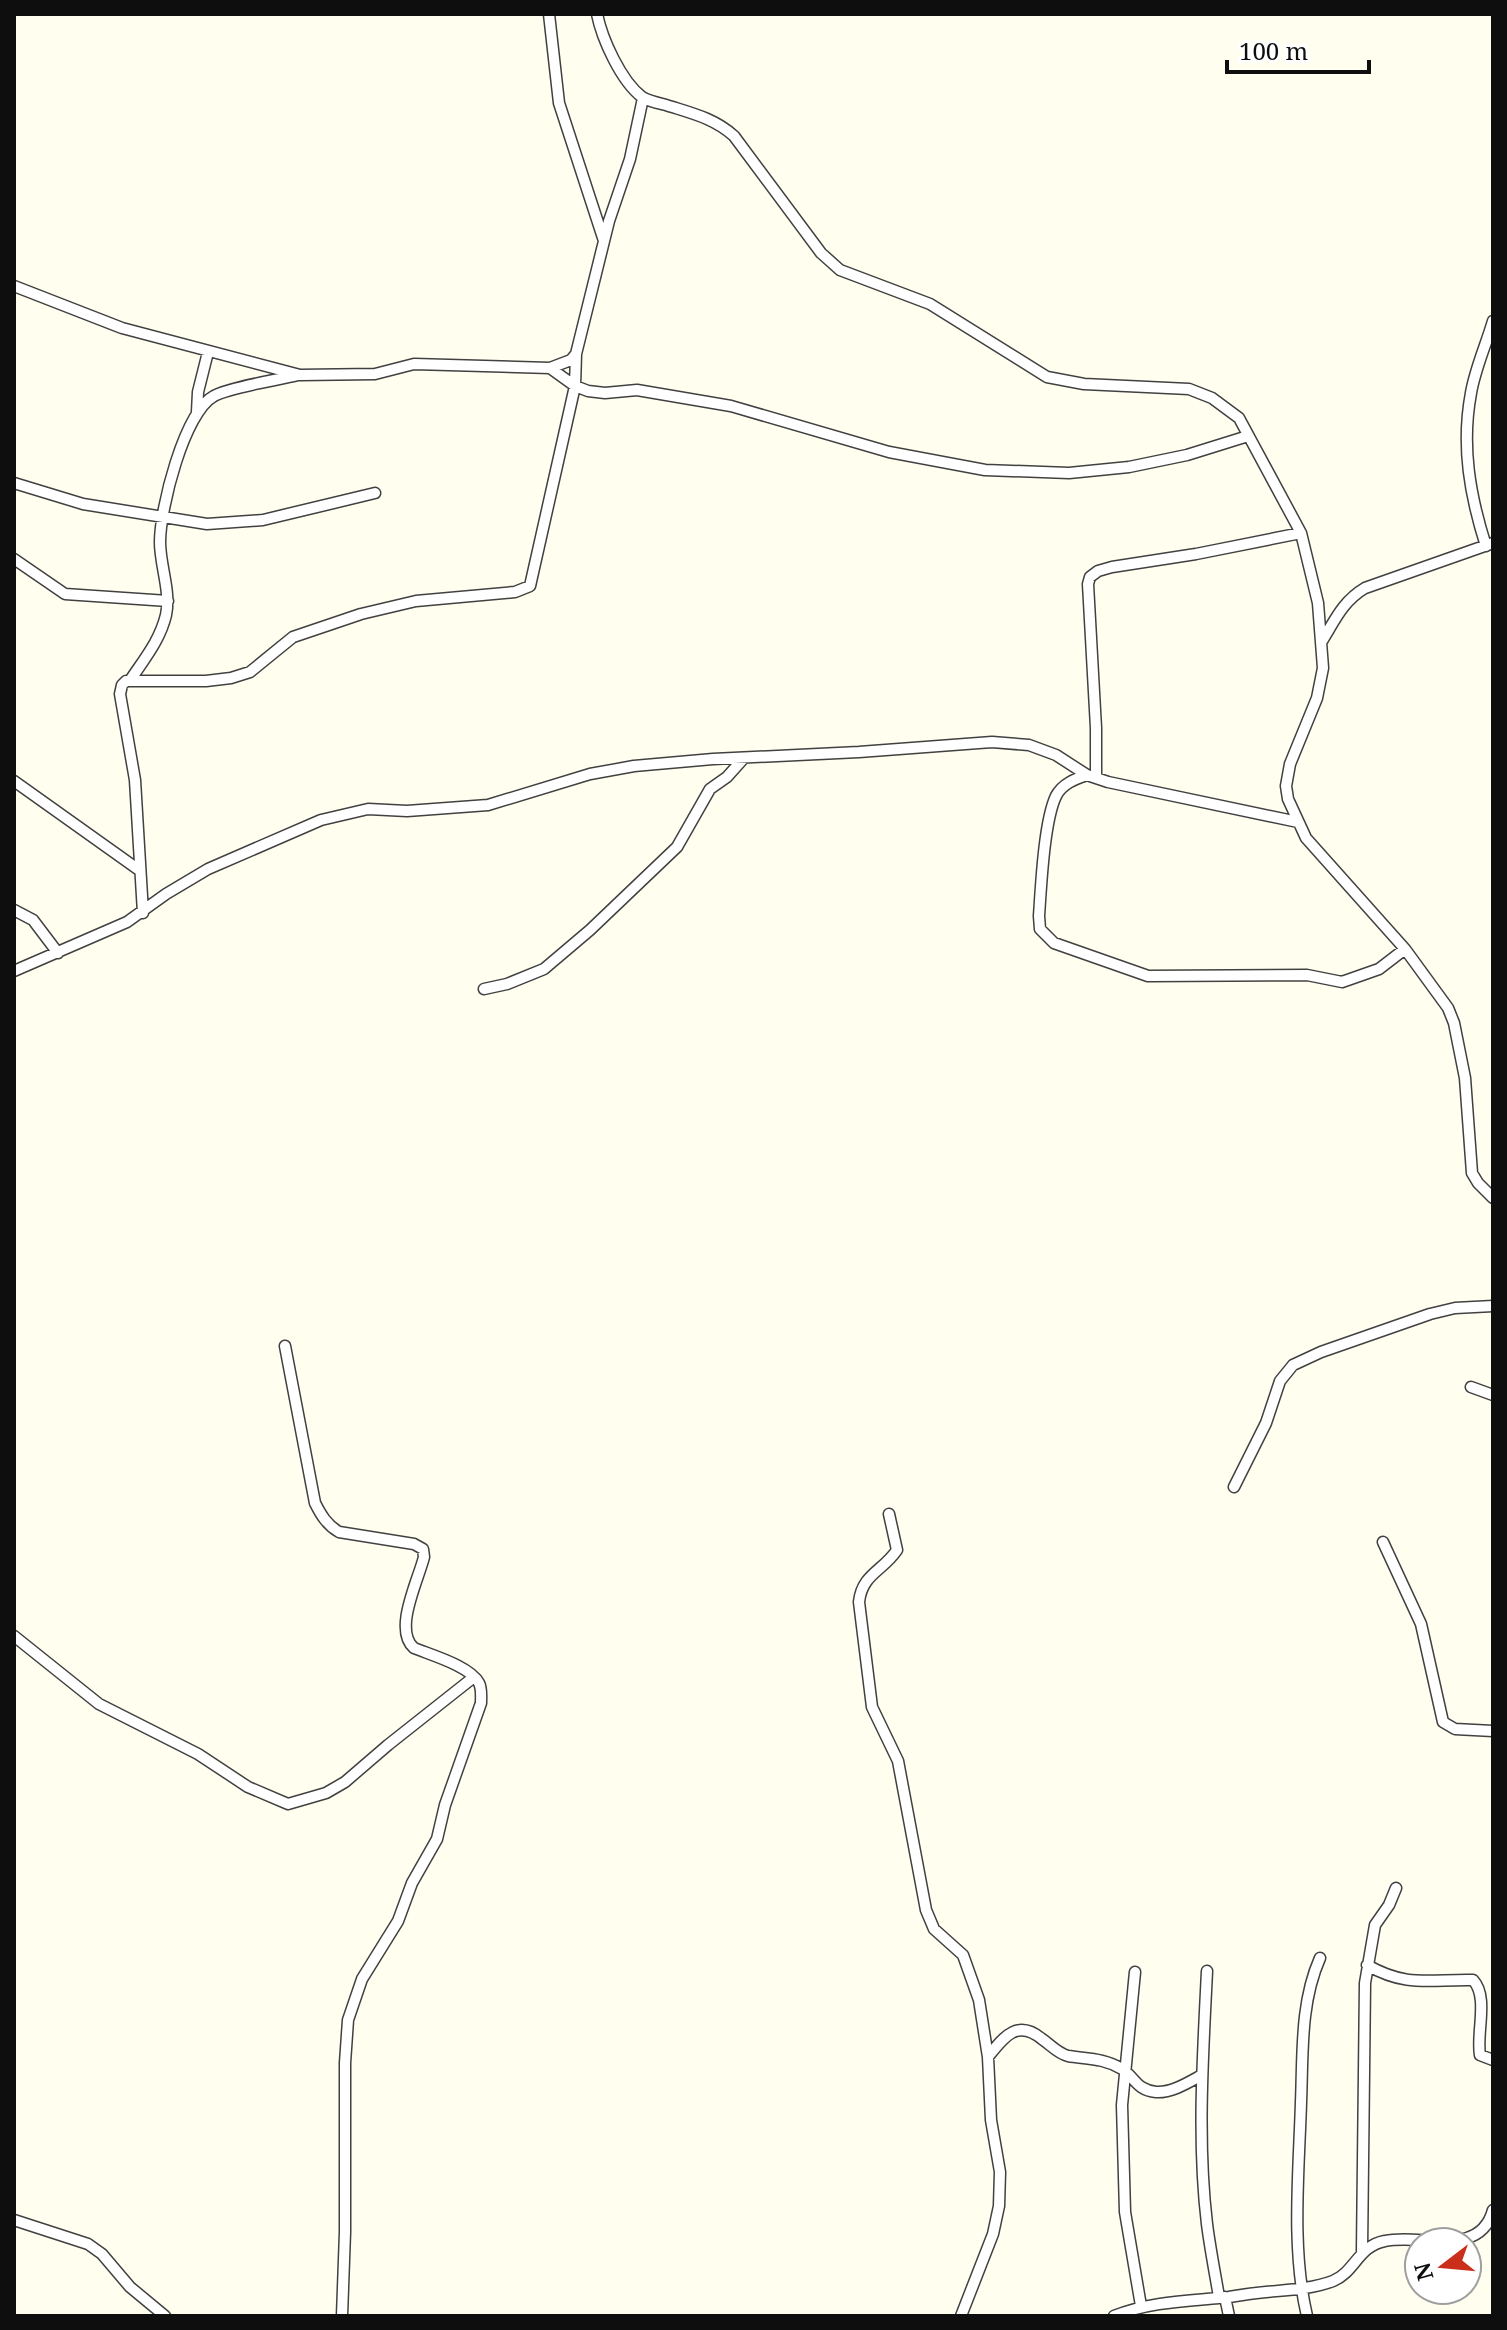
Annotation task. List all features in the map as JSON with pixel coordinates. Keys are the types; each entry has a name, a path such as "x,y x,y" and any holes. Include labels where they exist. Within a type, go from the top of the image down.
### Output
{"street":[{"path":"549,14 559,103 604,243"},
{"path":"597,14 600,31 614,59 643,98 710,118 723,126 734,136 821,253 840,270 930,304 1047,377 1084,384 1189,389 1212,398 1239,418 1301,533 1315,589 1322,641 1323,668 1317,698 1287,777 1288,799 1306,838 1405,949 1430,981 1454,1023 1465,1078 1471,1167 1474,1179 1493,1198"},
{"path":"131,679 206,681 231,678 250,672 293,637 361,614 416,601 523,591 530,586 575,386 576,354 604,243 630,159 643,98"},
{"path":"14,286 122,328 300,375"},
{"path":"1322,641 1341,608 1351,596 1365,588 1490,545 1468,484 1468,433 1471,393 1493,321"},
{"path":"197,412 198,392 208,352"},
{"path":"143,913 135,780 120,694 122,685 131,679 150,654 159,636 168,601 162,570 162,518 186,433 197,412 214,396 300,375 375,374 414,364 550,368 571,360 576,354"},
{"path":"550,368 575,386 588,391 637,390 731,406 889,452 985,470 1069,473 1115,469 1187,455 1248,436"},
{"path":"14,483 83,504 207,524 263,520 375,493"},
{"path":"1092,777 1096,728 1090,577 1112,567 1301,533"},
{"path":"14,559 65,594 168,601"},
{"path":"14,971 143,913 166,894 208,869 346,812 488,805 590,774 634,766 992,742 1029,745 1056,755 1092,777 1298,822"},
{"path":"484,989 507,984 544,969 590,930 677,847 710,789 727,777 744,758"},
{"path":"1092,777 1067,783 1055,798 1039,916 1040,929 1054,943 1148,976 1307,975 1342,982 1379,969 1405,949"},
{"path":"14,781 139,870"},
{"path":"14,910 33,920 58,953"},
{"path":"1234,1487 1266,1423 1280,1381 1293,1365 1430,1314 1455,1308 1493,1306"},
{"path":"285,1346 315,1503 322,1516 339,1532 414,1544 423,1549 424,1557 408,1610 405,1636 414,1648 448,1661 474,1677 482,1691 481,1703 445,1805 437,1839 412,1883 398,1921 362,1979 348,2020 342,2316"},
{"path":"1471,1387 1493,1395"},
{"path":"889,1514 897,1550 860,1589 872,1707 898,1761 926,1910 934,1929 963,1955 979,2000 988,2057 991,2120 1000,2172 999,2206 989,2246 961,2316"},
{"path":"1383,1542 1421,1624 1443,1722 1455,1729 1493,1731"},
{"path":"14,1636 99,1704 198,1754 248,1787 288,1804 326,1793 345,1782 474,1677"},
{"path":"1362,2251 1365,1983 1375,1925 1396,1888"},
{"path":"1307,2316 1301,2288 1298,2174 1306,1996 1320,1958"},
{"path":"1367,1965 1388,1977 1405,1980 1473,1980 1478,1985 1480,1997 1480,2055 1493,2060"},
{"path":"1207,1971 1202,2075 1207,2222 1222,2297 1229,2316"},
{"path":"1135,1972 1122,2105 1125,2212 1148,2309"},
{"path":"988,2057 1004,2036 1019,2030 1036,2034 1060,2053 1095,2058 1125,2071 1133,2082 1159,2092 1171,2090 1202,2075"},
{"path":"1114,2316 1333,2281 1342,2276 1362,2251 1385,2240 1459,2240 1489,2230 1493,2210"},
{"path":"14,2220 88,2244 102,2254 130,2287 165,2316"}]}
